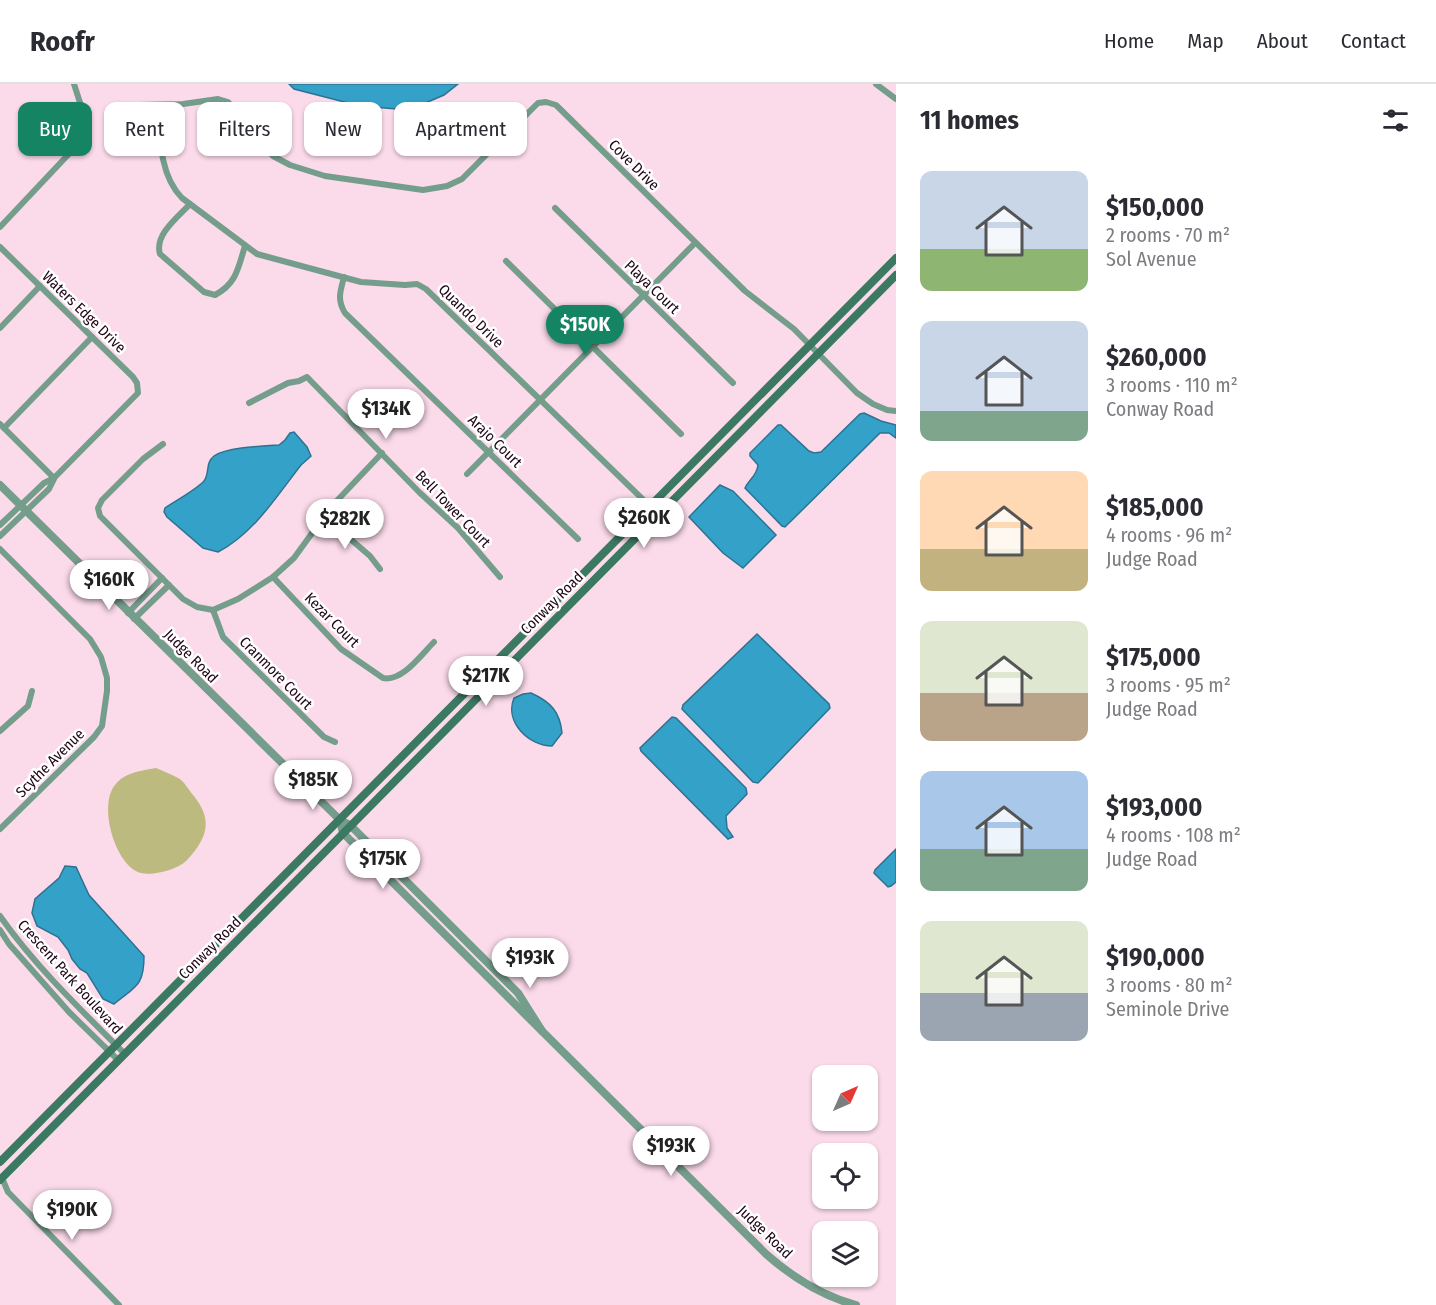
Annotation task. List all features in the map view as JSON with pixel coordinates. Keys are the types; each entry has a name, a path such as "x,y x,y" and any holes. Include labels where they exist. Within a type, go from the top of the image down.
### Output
{"main road":[{"name":"Conway Road","path":"0,1162 896,258"},
{"name":"Conway Road","path":"1,1179 896,275"},
{"path":"523,651 524,640 530,628"},
{"path":"235,942 235,932 242,918"}],"street":[{"path":"0,227 82,140 84,115 74,84"},
{"path":"876,84 896,99"},
{"name":"Cove Drive","path":"185,102 218,99 228,102 237,111 253,136 273,156 291,165 325,176 423,190 447,186 462,179 537,103 546,102 556,105 745,291 794,330 857,393 873,404 896,411"},
{"name":"Quando Drive","path":"163,156 172,188 257,254 344,277 382,284 417,284 426,289 659,515"},
{"path":"190,204 160,237 158,247 160,254 204,292 215,295 225,290 233,281 245,246"},
{"name":"Playa Court","path":"555,208 733,383"},
{"path":"467,474 695,243"},
{"name":"Waters Edge Drive","path":"0,247 134,377 137,383 138,393 133,399 54,478"},
{"path":"506,261 681,434"},
{"name":"Arajo Court","path":"344,277 338,296 345,313 578,539"},
{"path":"0,328 40,286"},
{"path":"0,536 9,529 44,483 54,478 2,426 92,337"},
{"name":"Bell Tower Court","path":"249,403 288,383 307,377 419,492 458,528 500,577"},
{"path":"163,444 143,459 102,500 98,508 100,516 183,599 197,608 213,610 238,599 273,577 294,558 331,507 382,453"},
{"name":"Judge Road","path":"0,485 339,819 351,825 518,993 542,1030"},
{"path":"9,529 1,524 24,508"},
{"path":"325,517 370,556 380,569"},
{"name":"Scythe Avenue","path":"0,549 90,639 101,657 107,678 102,726 94,737 0,829"},
{"name":"Kezar Court","path":"273,577 341,649 383,678 391,680 399,676 434,642"},
{"path":"131,616 162,578"},
{"path":"131,616 169,585"},
{"path":"148,593 154,599"},
{"name":"Cranmore Court","path":"213,610 223,637 324,737 335,742"},
{"path":"0,731 28,706 32,691"},
{"name":"Judge Road","path":"339,819 343,833 783,1269 824,1293 856,1305"},
{"name":"Crescent Park Boulevard","path":"0,916 12,933 116,1045 122,1057"},
{"name":"Crescent Park Boulevard","path":"0,930 9,944 69,1012 109,1052 122,1057"},
{"path":"69,1012 76,1004"},
{"path":"1,1179 8,1192 119,1305"},
{"path":"0,1190 8,1192"}],"shaded area":[{"path":"156,768 184,783 203,812 206,828 195,851 184,863 166,871 146,874 132,868 117,847 112,834 108,806 110,794 115,785 124,777"}],"water":[{"path":"289,84 458,84 444,95 428,102 394,102 394,109 382,108 382,102 344,102 294,89"},
{"path":"864,413 896,425 896,438 889,433 880,433 785,527 745,488 758,465 750,453 778,425 781,425 814,453 821,452 860,414"},
{"path":"294,432 307,447 311,456 301,465 253,525 231,544 218,552 203,548 167,517 164,512 165,508 204,481 209,462 214,456 236,449 279,445 290,433"},
{"path":"720,485 733,491 776,535 743,568 723,553 689,517"},
{"path":"757,634 829,704 830,708 758,783 753,782 682,709 683,705"},
{"path":"531,693 544,700 557,713 562,733 552,746 543,745 527,737 512,716 514,698"},
{"path":"672,717 676,718 746,788 747,794 726,816 727,828 733,837 728,839 641,751 640,748"},
{"path":"896,849 896,882 888,887 874,873"},
{"path":"65,866 76,867 89,895 144,956 140,980 133,989 114,1004 103,999 87,973 80,969 58,937 37,926 32,913 35,899 59,878"}]}
